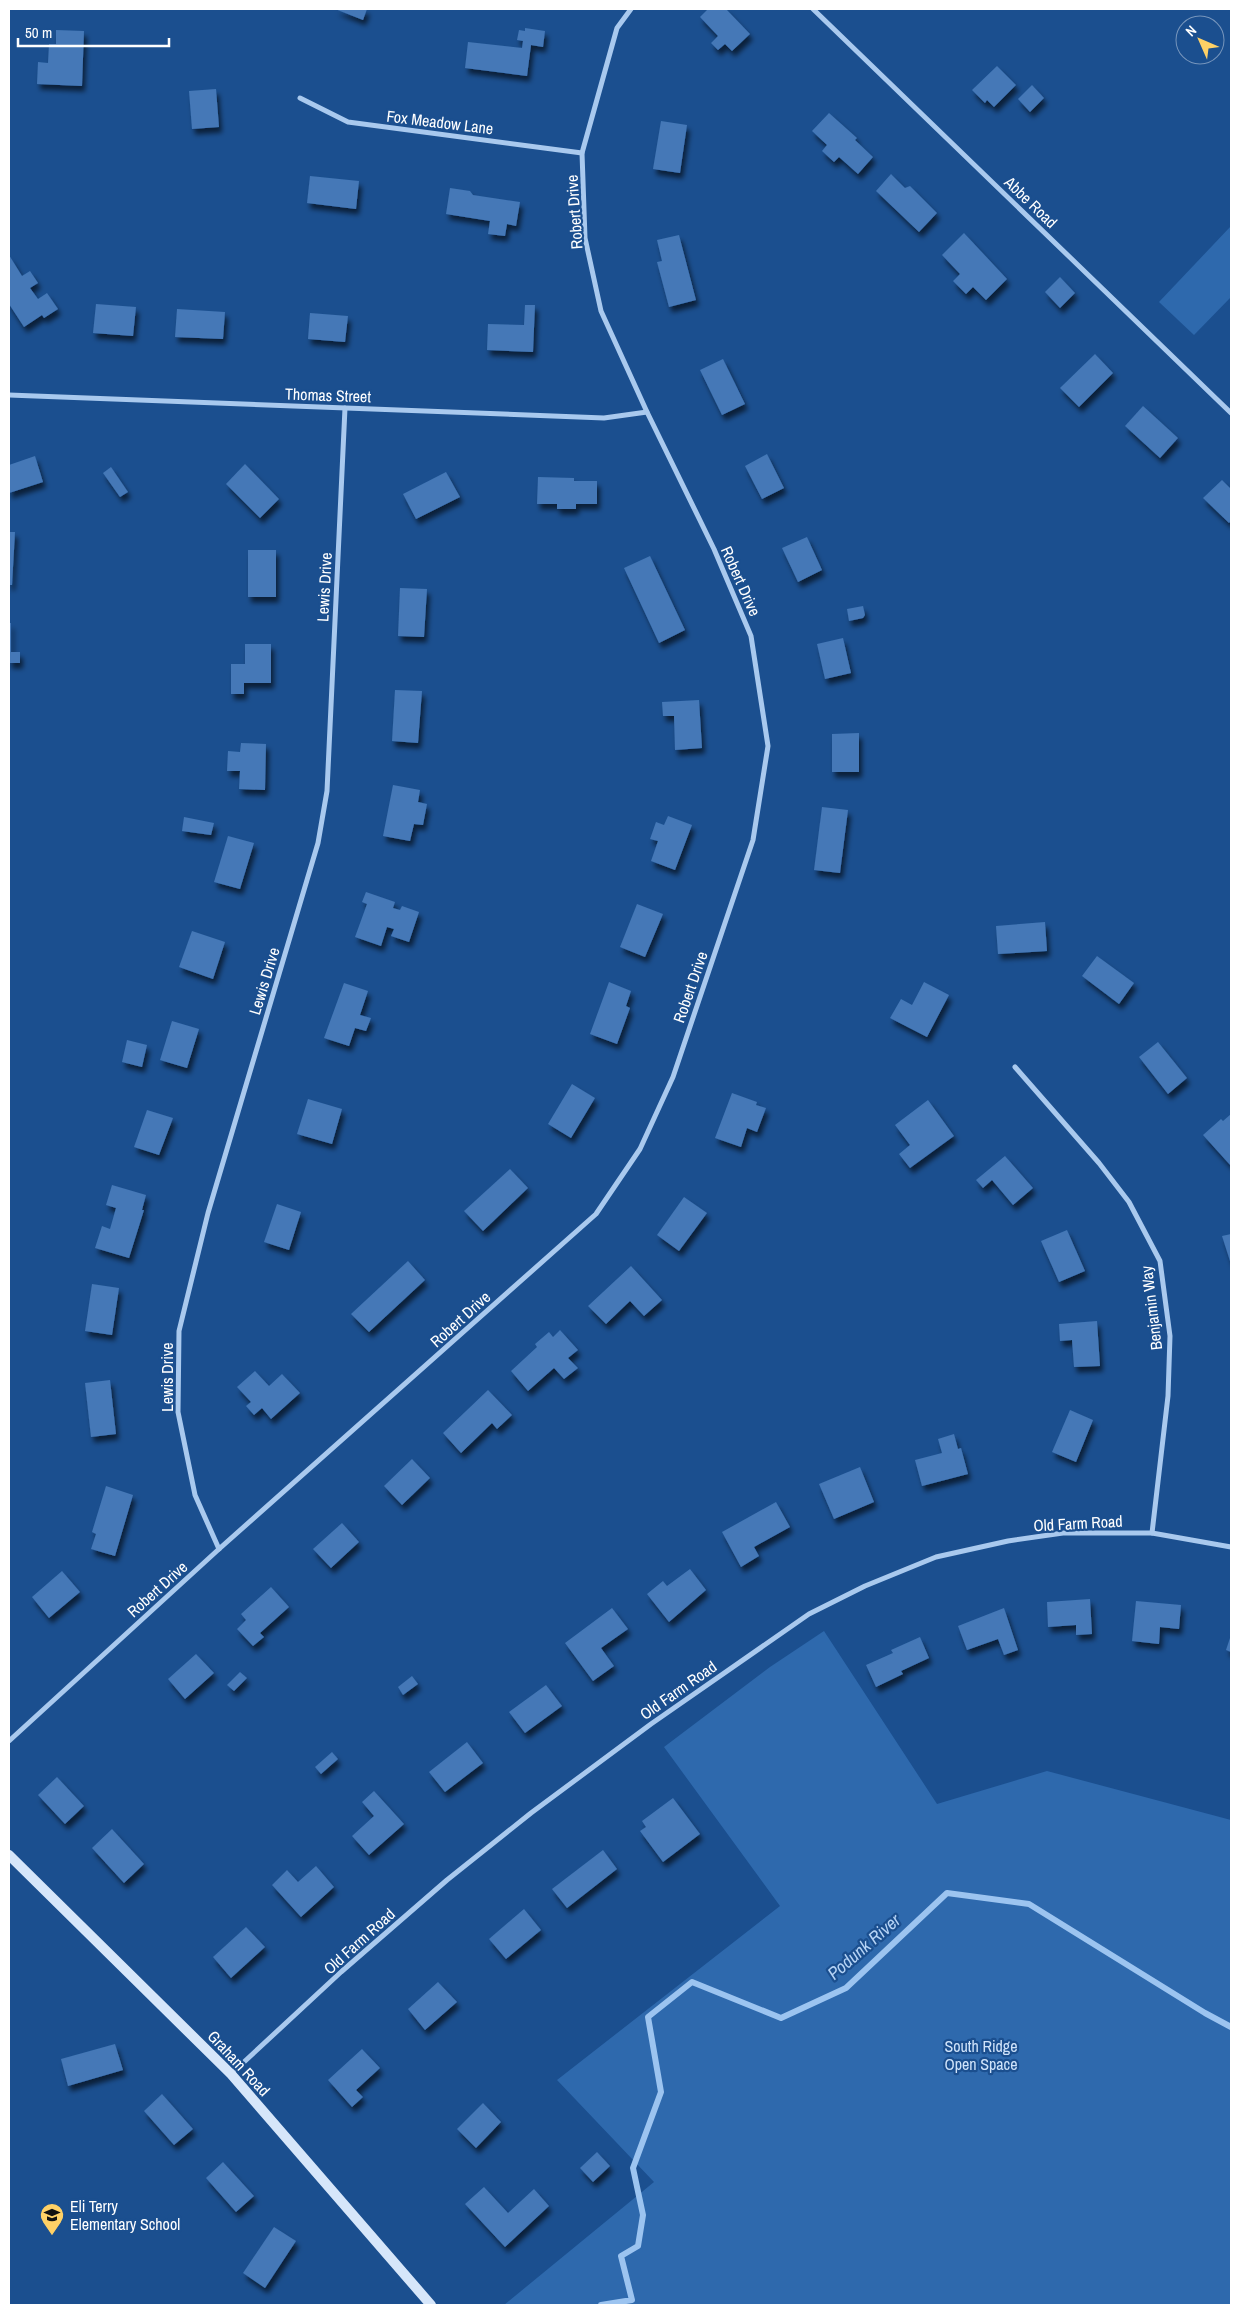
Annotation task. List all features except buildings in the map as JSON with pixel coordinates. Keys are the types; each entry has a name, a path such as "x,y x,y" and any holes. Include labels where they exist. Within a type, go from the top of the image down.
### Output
{"street":[{"name":"Robert Drive","path":"9,1741 219,1549 596,1214 640,1149 674,1077 753,840 768,746 751,636 714,549 647,412 601,311 586,238 582,153 617,28 631,9"},
{"name":"Abbe Road","path":"813,9 1231,413"},
{"name":"Fox Meadow Lane","path":"300,98 348,122 582,153"},
{"name":"Thomas Street","path":"9,395 604,418 647,412"},
{"name":"Lewis Drive","path":"219,1549 195,1495 178,1412 179,1331 208,1213 318,843 327,791 345,408"},
{"name":"Benjamin Way","path":"1015,1067 1100,1163 1123,1194 1160,1261 1170,1336 1168,1396 1152,1533"},
{"name":"Old Farm Road","path":"231,2074 432,1893 531,1813 651,1724 809,1614 865,1586 936,1557 1008,1541 1063,1533 1152,1533 1231,1547"},
{"name":"Graham Road","path":"9,1855 231,2074 431,2305"}],"green space":[{"path":"1231,226 1231,297 1194,335 1159,302"},
{"name":"South Ridge Open Space","path":"824,1631 937,1804 1047,1771 1231,1820 1231,2305 504,2305 654,2182 557,2080 780,1906 664,1747 770,1667"}],"waterway":[{"name":"Podunk River","path":"601,2305 632,2300 621,2256 638,2246 643,2215 633,2168 661,2092 648,2017 692,1982 781,2018 846,1988 947,1893 1029,1904 1205,2013 1231,2027"}],"place":[{"name":"Eli Terry Elementary School","path":"52,2236"}]}
